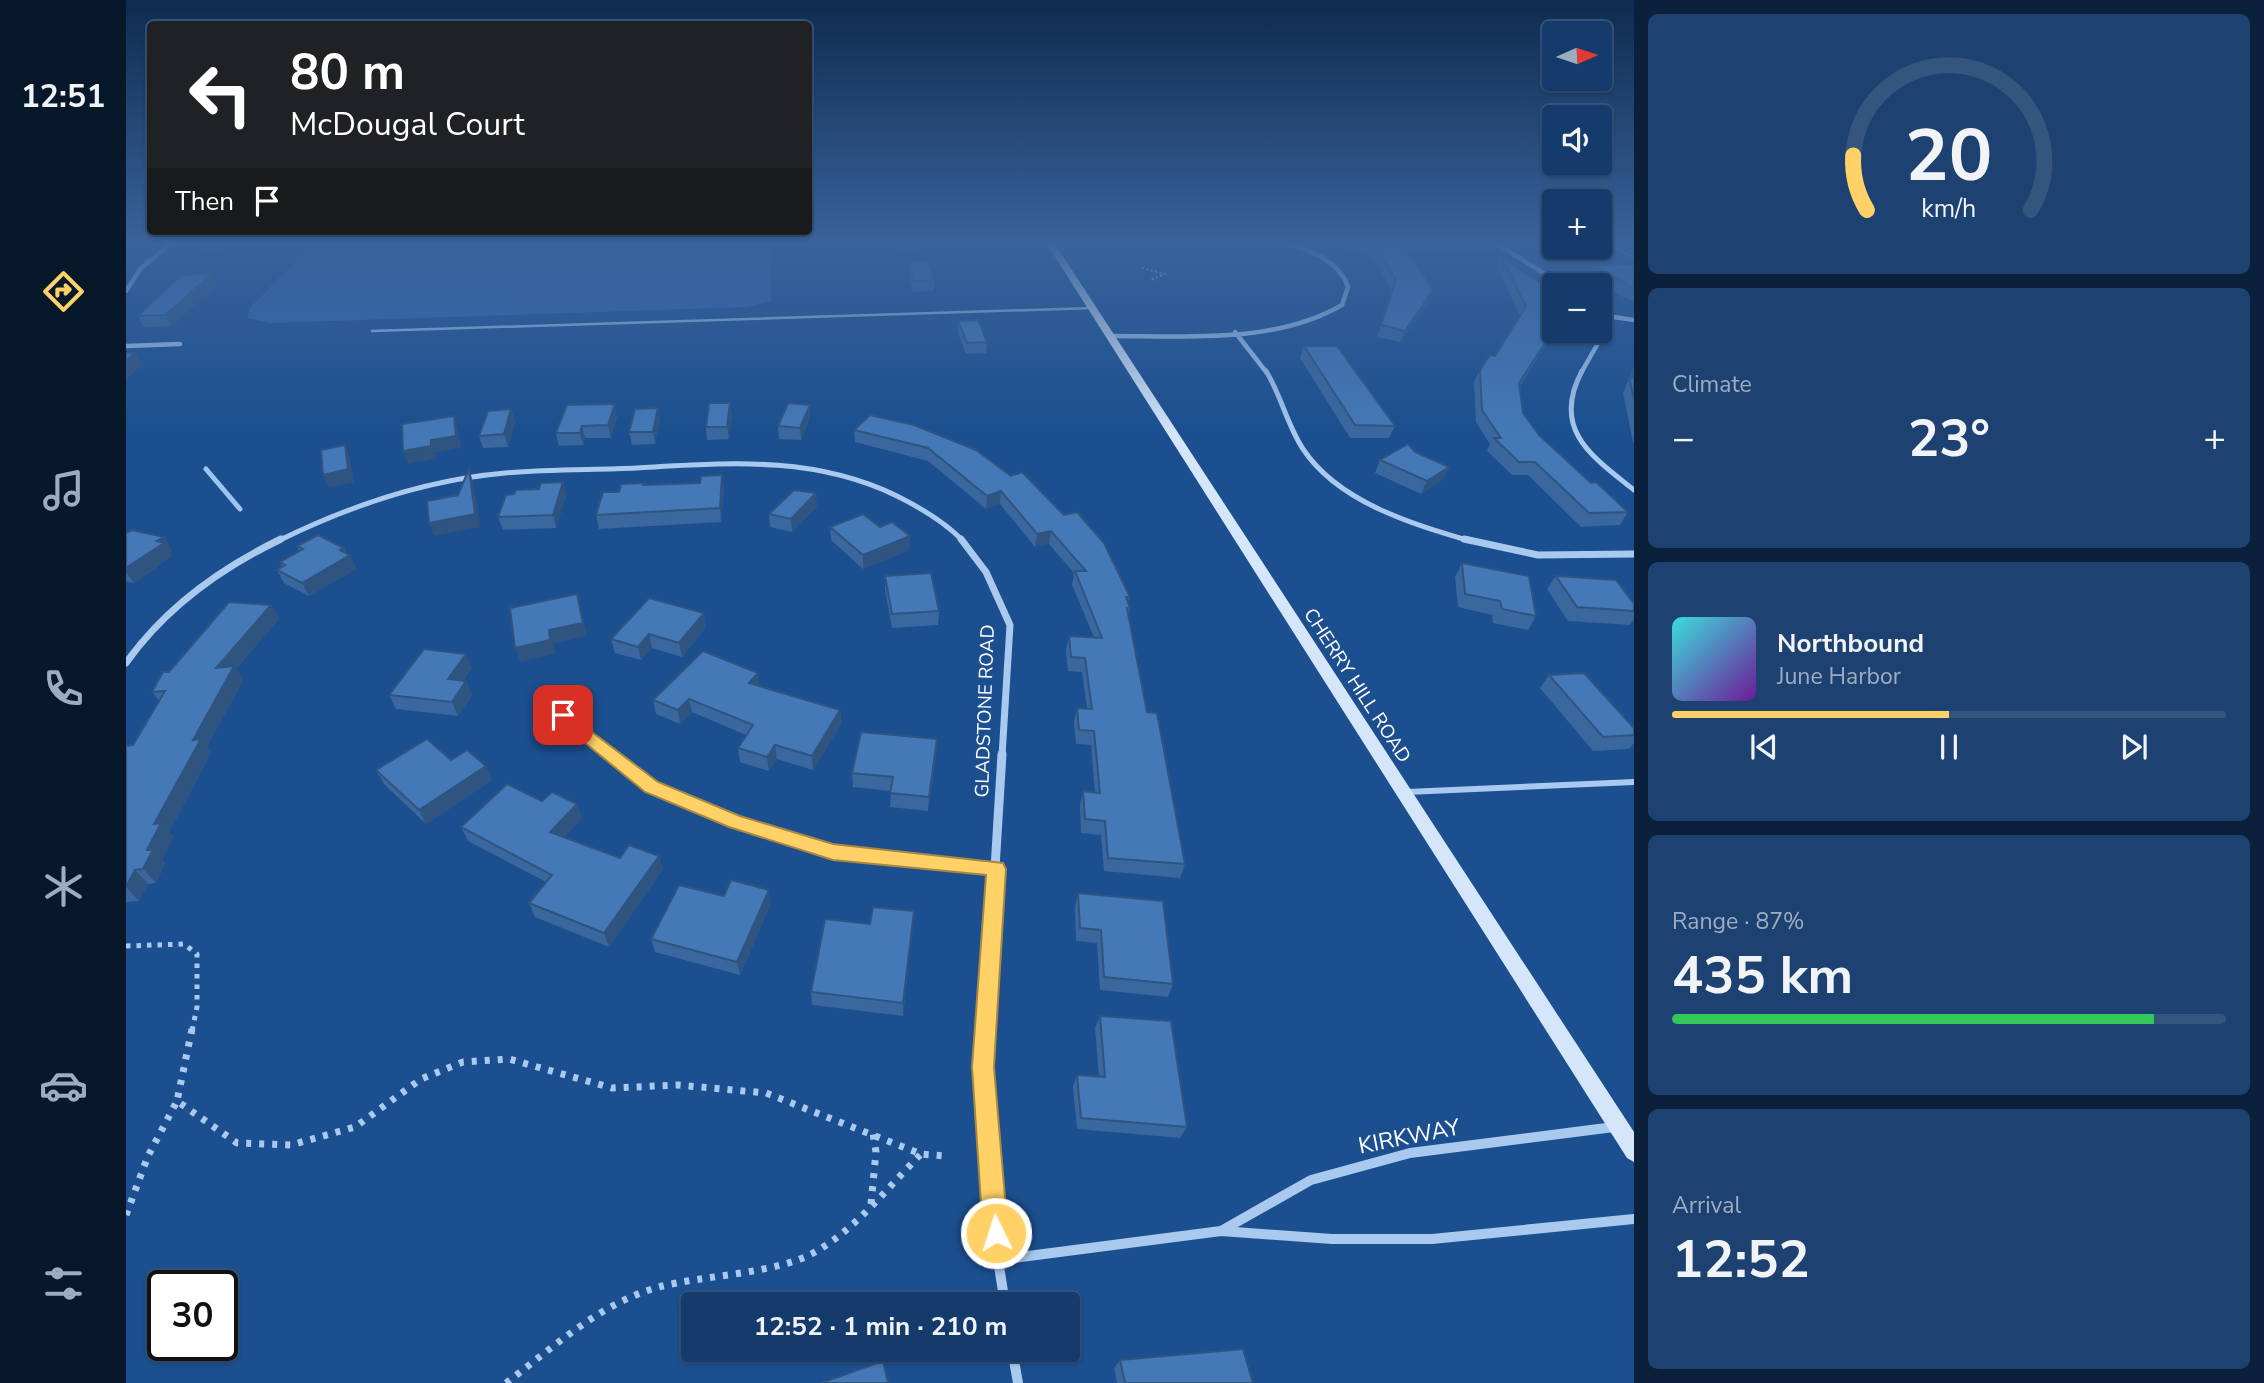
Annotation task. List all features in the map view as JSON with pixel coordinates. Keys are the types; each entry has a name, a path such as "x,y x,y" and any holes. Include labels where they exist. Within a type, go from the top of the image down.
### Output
{"main road":[{"name":"CHERRY HILL ROAD","path":"1092,308 1634,1150"}],"street":[{"path":"1111,336 1235,332 1305,324 1335,312 1341,306"},
{"path":"1612,317 1634,320"},
{"path":"1235,332 1272,382 1304,453 1334,482 1369,503 1416,524 1482,543 1538,555 1634,554"},
{"path":"1598,343 1570,399 1572,423 1591,452 1634,490"},
{"path":"126,346 180,344"},
{"name":"GLADSTONE ROAD","path":"126,663 179,605 215,577 288,533 359,504 431,484 503,474 768,463 833,472 891,493 950,528 987,569 1010,625 983,1067 998,1260 1003,1292"},
{"path":"563,715 652,787 735,822 833,852 996,869"},
{"name":"KIRKWAY","path":"1221,1231 1311,1180 1410,1153 1619,1127"},
{"name":"KIRKWAY","path":"998,1260 1221,1231 1332,1239 1432,1239 1634,1219"},
{"path":"1014,1362 1018,1383"}],"lane":[{"path":"373,331 1092,308"},
{"path":"1404,792 1634,782"}],"path":[{"path":"126,946 184,944 197,954 197,1007 177,1101 148,1156 126,1215"},
{"path":"177,1101 237,1143 291,1145 355,1127 421,1079 463,1062 509,1059 612,1088 678,1085 766,1093 921,1154 945,1156"},
{"path":"871,1205 876,1152 872,1133"},
{"path":"506,1383 605,1308 658,1287 763,1268 814,1253 850,1226 921,1154"}],"shaded area":[{"path":"752,306 270,323 247,318 251,307"}],"building":[{"path":"149,306 176,306 165,315 138,316"},
{"path":"1387,306 1422,306 1405,331 1381,325"},
{"path":"1526,306 1542,306 1542,343 1545,343 1519,383 1523,413 1539,435 1591,483 1596,482 1628,512 1589,513 1535,462 1519,462 1494,438 1501,438 1482,410 1480,370 1490,355 1495,356"},
{"path":"978,320 987,342 967,343 958,321"},
{"path":"1304,346 1337,346 1395,426 1355,425"},
{"path":"126,353 135,353 126,361"},
{"path":"1634,371 1634,400 1630,381"},
{"path":"709,403 730,403 727,427 706,427"},
{"path":"788,403 810,405 800,428 778,426"},
{"path":"615,404 608,425 582,426 580,433 556,433 567,405"},
{"path":"658,408 653,432 629,432 635,409"},
{"path":"511,409 504,434 479,436 488,411"},
{"path":"870,415 914,425 976,450 1011,476 1022,472 1064,515 1077,512 1104,543 1130,597 1126,597 1130,608 1127,608 1147,712 1157,713 1185,864 1108,858 1105,821 1085,819 1083,791 1100,793 1094,731 1079,730 1077,708 1092,709 1085,658 1071,657 1069,636 1102,638 1075,571 1086,571 1051,531 1037,534 1001,491 987,496 928,448 854,430"},
{"path":"454,416 456,436 431,440 431,446 403,451 402,424"},
{"path":"1408,444 1415,452 1449,467 1427,481 1380,460"},
{"path":"345,445 348,469 323,475 321,450"},
{"path":"469,469 475,514 429,523 427,501 458,495"},
{"path":"722,475 720,508 596,515 603,492 619,492 621,484 700,483 701,476"},
{"path":"563,482 553,515 498,517 506,495 514,494 516,490 539,489 541,483"},
{"path":"794,490 816,493 791,519 769,514"},
{"path":"863,514 880,527 892,522 910,536 863,555 830,527"},
{"path":"132,530 164,537 157,541 164,543 126,568 126,533"},
{"path":"318,535 344,548 340,550 350,555 302,583 277,570 285,565 280,562 303,549 297,546"},
{"path":"1462,563 1529,576 1536,616 1502,609 1500,601 1465,594"},
{"path":"931,573 939,611 892,614 885,576"},
{"path":"1556,576 1616,580 1634,604 1634,611 1577,607"},
{"path":"577,594 583,623 549,630 550,640 515,648 510,608"},
{"path":"649,598 704,613 679,643 649,634 638,647 611,639"},
{"path":"229,602 271,605 216,668 234,666 193,740 201,739 154,824 161,823 147,850 153,850 143,869 135,870 126,887 126,746 133,745 165,691 152,692 163,672 169,672"},
{"path":"424,649 466,654 448,679 466,681 452,702 389,695"},
{"path":"703,651 758,673 749,683 840,710 812,756 775,745 767,757 738,748 753,725 689,699 678,710 653,700"},
{"path":"1584,673 1634,728 1634,735 1603,737 1549,675"},
{"path":"861,732 937,739 929,797 890,793 893,777 852,773"},
{"path":"427,739 451,760 467,750 486,766 419,810 376,770"},
{"path":"507,784 542,801 552,792 577,804 550,832 620,858 629,845 659,856 604,933 529,903 552,875 461,827"},
{"path":"731,880 769,890 737,962 651,939 679,885 724,896"},
{"path":"1078,893 1163,901 1173,984 1104,977 1101,930 1080,928"},
{"path":"873,907 914,911 903,1003 811,992 825,919 870,924"},
{"path":"1100,1016 1171,1021 1187,1127 1081,1118 1077,1075 1105,1077"},
{"path":"1243,1349 1253,1383 1125,1383 1120,1360"},
{"path":"883,1362 888,1383 821,1383"}],"waterway":[{"path":"206,469 240,509"}],"route":[{"path":"563,715 652,787 735,822 833,852 996,869 983,1067 996,1233"}]}
